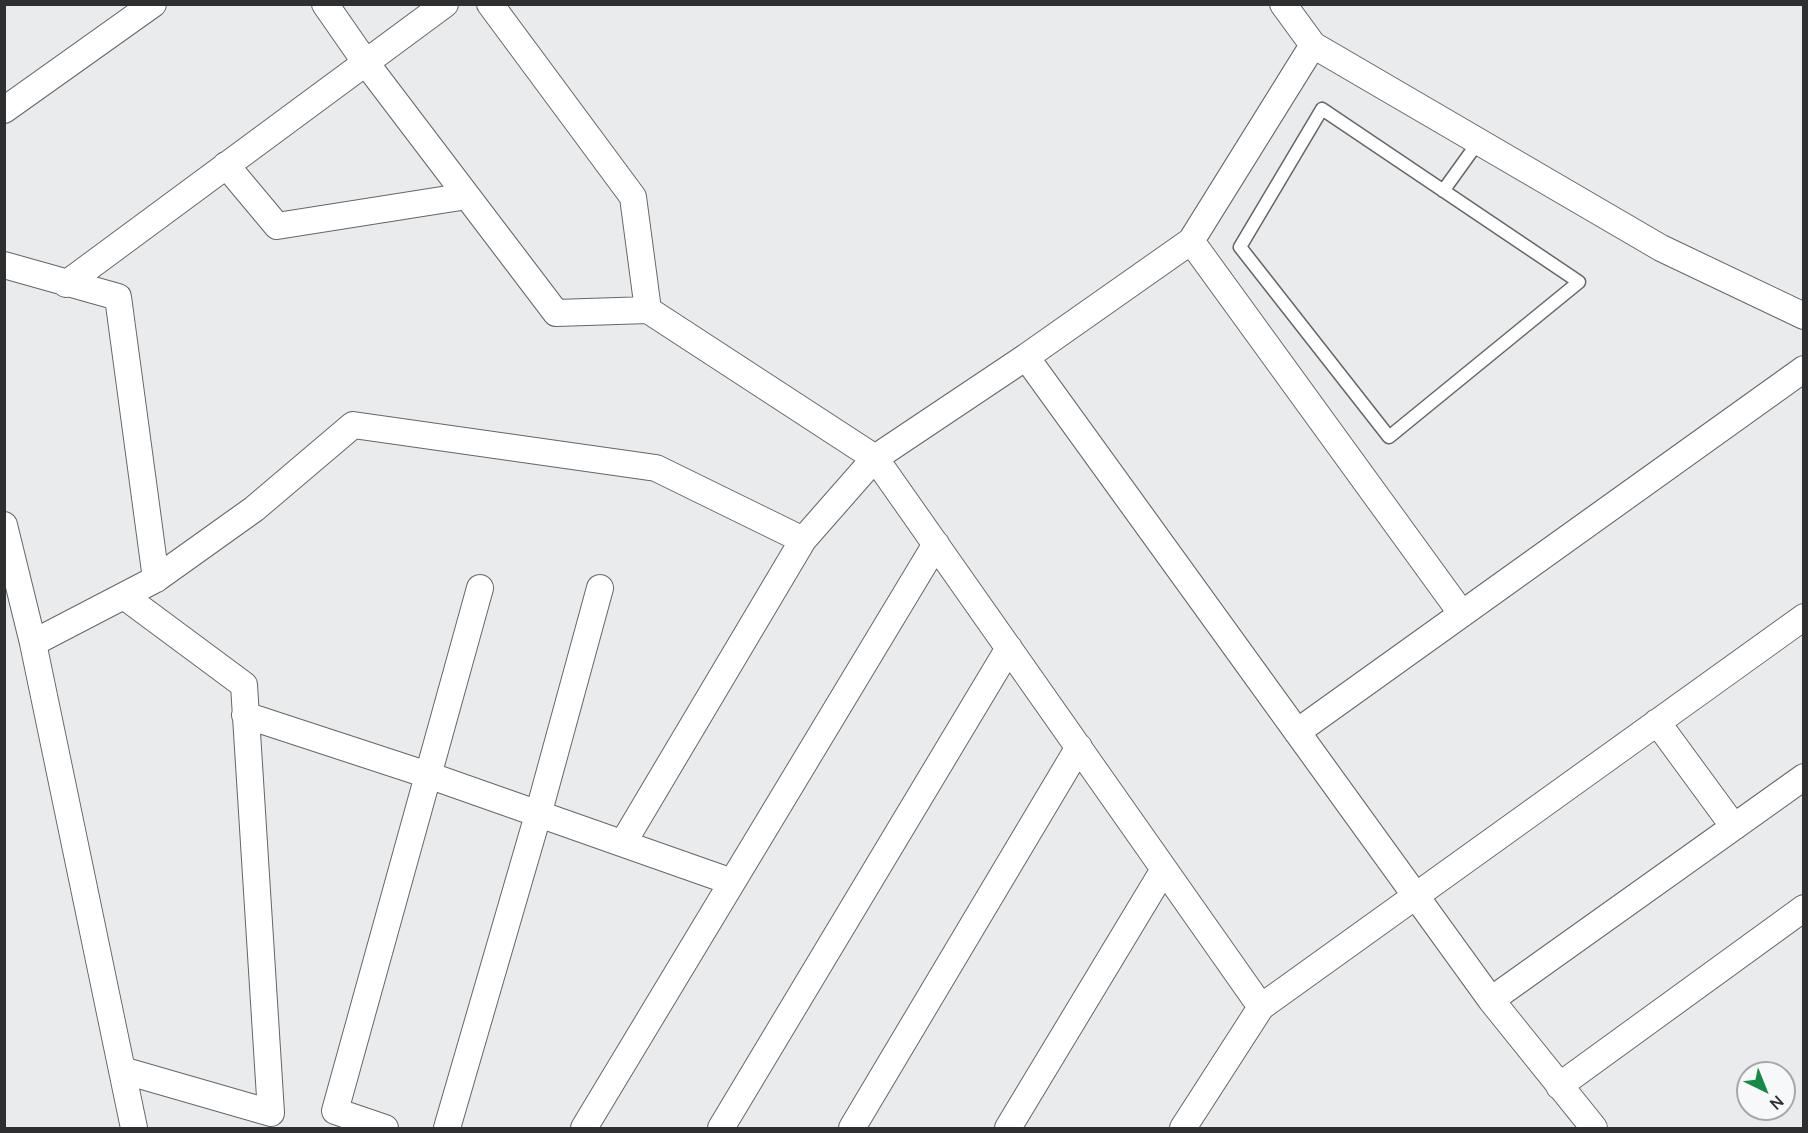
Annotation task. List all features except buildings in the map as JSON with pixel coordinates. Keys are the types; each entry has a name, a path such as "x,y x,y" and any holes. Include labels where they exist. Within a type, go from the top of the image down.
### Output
{"street":[{"path":"4,110 153,4"},
{"path":"324,4 366,63 556,313 648,310 875,458 1260,1007"},
{"path":"66,284 445,4"},
{"path":"490,4 633,197 648,310"},
{"path":"1282,4 1313,45 1661,248 1803,316"},
{"path":"623,843 803,540 875,458 1026,357 1191,241 1313,45"},
{"path":"226,165 277,226 467,196"},
{"path":"1191,241 1462,614"},
{"path":"4,265 118,297 156,579"},
{"path":"1026,357 1491,1000 1592,1128"},
{"path":"1297,732 1803,369"},
{"path":"33,643 156,579 254,508 353,424 656,468 803,540"},
{"path":"4,525 33,643 134,1128"},
{"path":"584,1128 936,544"},
{"path":"385,1128 335,1111 480,588"},
{"path":"447,1128 538,815 600,588"},
{"path":"122,1070 271,1113 244,685 124,596"},
{"path":"1183,1128 1260,1007 1803,617"},
{"path":"721,1128 1009,648"},
{"path":"245,715 428,775 732,882"},
{"path":"1657,722 1734,827"},
{"path":"852,1128 1079,747"},
{"path":"1491,1000 1803,777"},
{"path":"1008,1128 1163,871"},
{"path":"1559,1086 1803,908"}],"lane":[{"path":"1322,109 1443,191 1579,282 1389,437 1240,247 1322,109"},
{"path":"1443,191 1479,141"}]}
